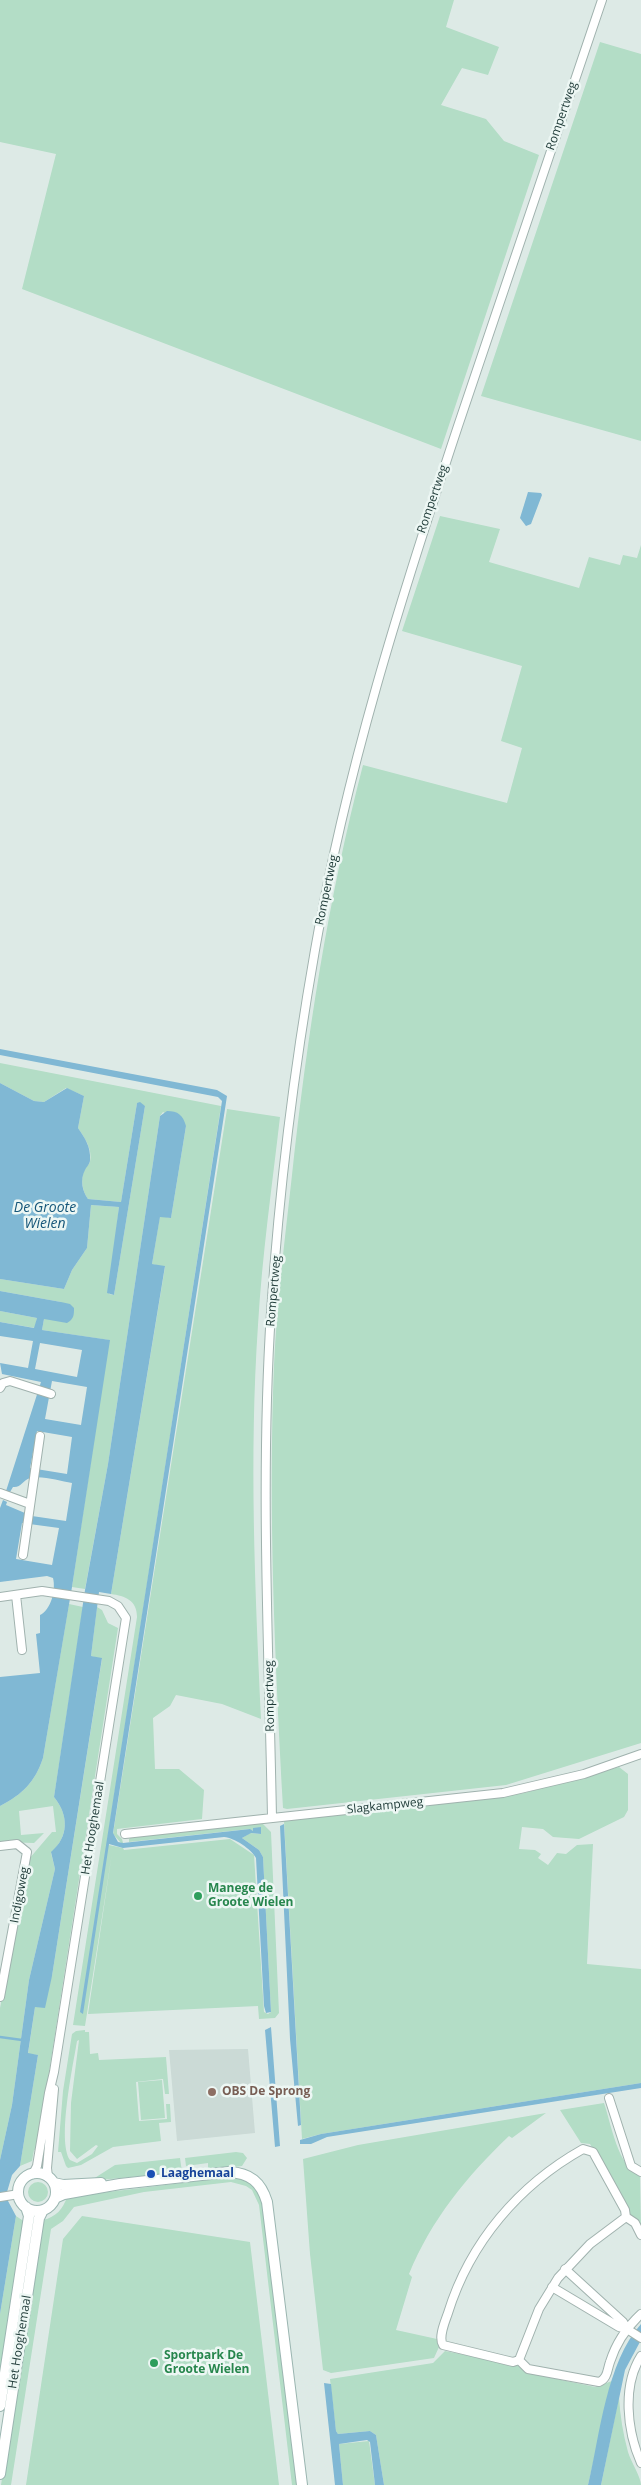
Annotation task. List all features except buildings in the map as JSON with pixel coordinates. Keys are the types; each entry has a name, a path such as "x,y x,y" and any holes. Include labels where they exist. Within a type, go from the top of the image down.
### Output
{"street":[{"name":"Rompertweg","path":"272,1818 266,1464 271,1313 290,1116 316,945 354,766 380,668 424,529 602,0"},
{"path":"1,1383 10,1381 51,1394"},
{"path":"23,1555 40,1436"},
{"path":"0,1493 29,1508"},
{"name":"Het Hooghemaal","path":"16,1595 47,1591 109,1601 120,1607 124,1613 125,1624 54,2072 37,2166 33,2174"},
{"path":"0,1597 16,1595 22,1650"},
{"name":"Slagkampweg","path":"124,1834 530,1788 584,1774 641,1754"},
{"name":"Indigoweg","path":"0,1846 17,1844 27,1852 0,1997"},
{"name":"Het Hooghemaal","path":"51,2180 54,2072"},
{"path":"609,2098 631,2166 641,2172"},
{"path":"519,2360 513,2362 446,2348 441,2342 458,2286 487,2234 531,2185 565,2159 583,2149 593,2152 625,2210 626,2217 635,2223 641,2235"},
{"path":"55,2198 64,2194 120,2184 238,2172 254,2179 264,2191 267,2202 302,2485"},
{"path":"0,2197 14,2195 24,2180 33,2174 63,2185 120,2184"},
{"path":"14,2195 26,2207 34,2210 43,2210 55,2198 56,2190 51,2180"},
{"name":"Het Hooghemaal","path":"0,2406 29,2216 26,2207"},
{"name":"Het Hooghemaal","path":"0,2474 39,2218 43,2210"},
{"path":"519,2360 533,2323 552,2287 590,2244 626,2217"},
{"path":"566,2269 623,2322 630,2331"},
{"path":"552,2287 641,2338"},
{"path":"519,2360 528,2369 597,2382 603,2381 615,2350 641,2314"},
{"path":"641,2356 636,2364 630,2387 629,2409 632,2435 641,2463"}],"shaded area":[{"name":"OBS De Sprong","path":"248,2049 255,2133 177,2141 169,2050"}],"green space":[{"path":"0,0 454,0 446,27 499,47 488,75 462,68 441,105 486,119 504,141 539,155 441,449 22,289 56,154 0,142"},
{"path":"600,42 641,54 641,441 481,396"},
{"path":"440,516 500,529 489,562 579,588 589,557 620,565 623,555 637,558 641,545 641,1743 506,1785 287,1809 283,1808 273,1586 272,1420 274,1365 277,1317 304,1072 339,866 363,765 507,803 522,748 501,741 522,666 402,631"},
{"path":"0,1063 221,1106 107,1842 109,1845 123,1848 124,1850 230,1839 254,1855 264,2012 268,2014 271,2012 263,1857 259,1850 242,1838 250,1833 261,1834 261,1827 253,1831 249,1829 129,1842 129,1839 132,1836 262,1823 271,1832 279,2013 275,2018 259,2019 258,2006 88,2014 112,1853 85,2026 73,2025 137,1617 135,1607 129,1600 111,1594 165,1267 152,1264 160,1216 171,1218 186,1126 163,1112 160,1116 108,1464 85,1589 72,1587 109,1340 42,1330 44,1319 61,1302 0,1291 0,1279 64,1289 72,1270 87,1248 91,1205 119,1207 109,1294 114,1295 145,1106 137,1103 121,1202 88,1199 82,1180 83,1172 89,1164 91,1157 87,1144 78,1128 84,1096 66,1088 44,1102 34,1101 0,1083"},
{"path":"227,1109 280,1117 262,1273 255,1374 253,1473 261,1719 222,1704 176,1695 170,1706 153,1718 155,1769 179,1769 204,1790 202,1819 117,1829 117,1834 122,1839 123,1843 121,1843 113,1834"},
{"path":"0,1311 37,1318 35,1328 0,1322"},
{"path":"69,1604 83,1607 54,1797 62,1811 65,1825 61,1840 51,1853 55,1869 29,1980 12,2105 0,2160 0,2008 29,1859 52,1832 56,1832 53,1806 19,1811 21,1835 44,1833 34,1843 0,1842 0,1806 22,1792 32,1781 43,1758"},
{"path":"97,1607 102,1610 108,1623 118,1628 37,2150 34,2150 32,2161 20,2166 38,2055 28,2054 35,2007 52,1976 102,1659 91,1656"},
{"path":"619,1767 628,1774 628,1810 624,1817 579,1839 553,1837 543,1829 522,1827 519,1849 535,1850 541,1854 538,1858 548,1865 557,1853 566,1854 577,1845 593,1844 587,1964 641,1969 641,2083 321,2134 302,2139 284,1821 524,1793"},
{"path":"85,2030 85,2032 89,2032 90,2054 98,2053 99,2060 166,2057 169,2094 165,2094 163,2079 136,2082 139,2121 167,2119 166,2104 170,2104 171,2122 159,2123 161,2141 113,2147 81,2165 68,2168 66,2166 61,2152 58,2152 63,2091 72,2034 76,2031","holes":["79,2040 71,2103 70,2151 77,2159 96,2145 98,2146 92,2154 77,2163 70,2160 66,2150 65,2120 77,2041"]},
{"path":"162,2080 165,2118 141,2120 138,2082"},
{"path":"604,2103 616,2144 626,2164 632,2171 640,2175 641,2230 630,2215 629,2210 590,2144 581,2143 560,2110"},
{"path":"546,2113 512,2138 509,2136 479,2167 439,2217 418,2254 409,2274 412,2277 396,2330 437,2339 439,2347 434,2358 331,2373 323,2370 310,2254 303,2159 358,2145"},
{"path":"236,2152 243,2153 247,2158 242,2166 208,2170 208,2163 186,2166 185,2158"},
{"path":"180,2158 182,2172 90,2181 115,2165"},
{"path":"231,2177 252,2185 264,2203 297,2485 292,2485 259,2205 252,2190 246,2186 231,2182 144,2192 74,2207 63,2221 51,2229 11,2485 1,2485 43,2220 52,2217 58,2212 67,2197"},
{"path":"38,2182 45,2185 48,2192 45,2199 38,2202 31,2199 28,2192 31,2185"},
{"path":"16,2216 25,2222 0,2387 0,2314"},
{"name":"Sportpark De Groote Wielen","path":"82,2216 250,2242 279,2485 26,2485 63,2239"},
{"path":"445,2351 517,2365 528,2373 595,2387 612,2381 588,2485 384,2485 376,2435 370,2431 338,2434 336,2431 330,2379 433,2363"},
{"path":"619,2397 626,2445 641,2485 601,2485"},
{"path":"369,2441 375,2485 343,2485 339,2444"}],"water":[{"path":"528,492 541,493 542,495 531,524 526,526 520,518"},
{"path":"0,1049 217,1090 227,1096 113,1833 118,1842 123,1843 250,1829 253,1831 253,1828 261,1827 261,1834 251,1833 242,1838 259,1850 263,1857 271,2012 266,2013 264,2006 256,1858 250,1851 233,1839 224,1837 123,1848 109,1844 83,2014 80,2012 222,1101 218,1097 0,1055"},
{"name":"De Groote Wielen","path":"0,1083 34,1101 44,1102 67,1088 84,1096 78,1128 90,1151 90,1161 83,1174 82,1181 83,1189 88,1199 121,1202 137,1103 140,1102 145,1106 114,1295 107,1293 119,1207 91,1205 87,1248 72,1270 64,1289 0,1279"},
{"path":"167,1111 180,1114 186,1126 171,1218 160,1217 152,1264 165,1266 111,1594 99,1592 91,1656 102,1658 52,1976 45,2008 35,2007 28,2053 38,2055 20,2166 12,2175 7,2192 8,2201 16,2216 0,2314 0,2160 12,2105 29,1980 55,1869 51,1852 57,1846 64,1833 64,1818 59,1804 54,1797 85,1590 108,1464 160,1116"},
{"path":"0,1291 70,1304 74,1308 74,1315 71,1320 67,1323 44,1319 42,1330 110,1340 72,1587 43,1758 32,1781 22,1792 0,1806 0,1677 40,1673 36,1634 40,1633 40,1615 47,1609 52,1599 54,1583 53,1578 47,1576 0,1582 0,1508 3,1500 7,1502 6,1505 32,1516 66,1521 72,1483 35,1477 13,1487 10,1492 6,1491 41,1382 2,1374 0,1363 28,1368 33,1341 0,1336 0,1322 34,1328 37,1318 0,1311","holes":["40,1343 82,1350 77,1377 35,1369","52,1381 87,1387 81,1425 45,1419","37,1431 72,1437 67,1474 30,1468","22,1523 59,1528 52,1565 16,1559"]},
{"path":"284,1824 301,2125 298,2126 290,2039 280,1826"},
{"path":"271,2027 280,2146 275,2147 265,2030"},
{"path":"641,2083 641,2088 327,2137 311,2144 300,2144 300,2140 321,2134"},
{"path":"641,2324 641,2340 625,2370 601,2485 588,2485 612,2379 629,2340"},
{"path":"324,2383 331,2384 336,2431 338,2434 370,2431 376,2435 384,2485 375,2485 370,2442 367,2440 339,2444 343,2485 335,2485"}],"waterway":[{"path":"0,2037 22,2040"}],"place":[{"name":"Manege de Groote Wielen","path":"198,1896"},
{"name":"OBS De Sprong","path":"212,2092"},
{"name":"Laaghemaal","path":"151,2174"},
{"name":"Sportpark De Groote Wielen","path":"154,2363"}]}
